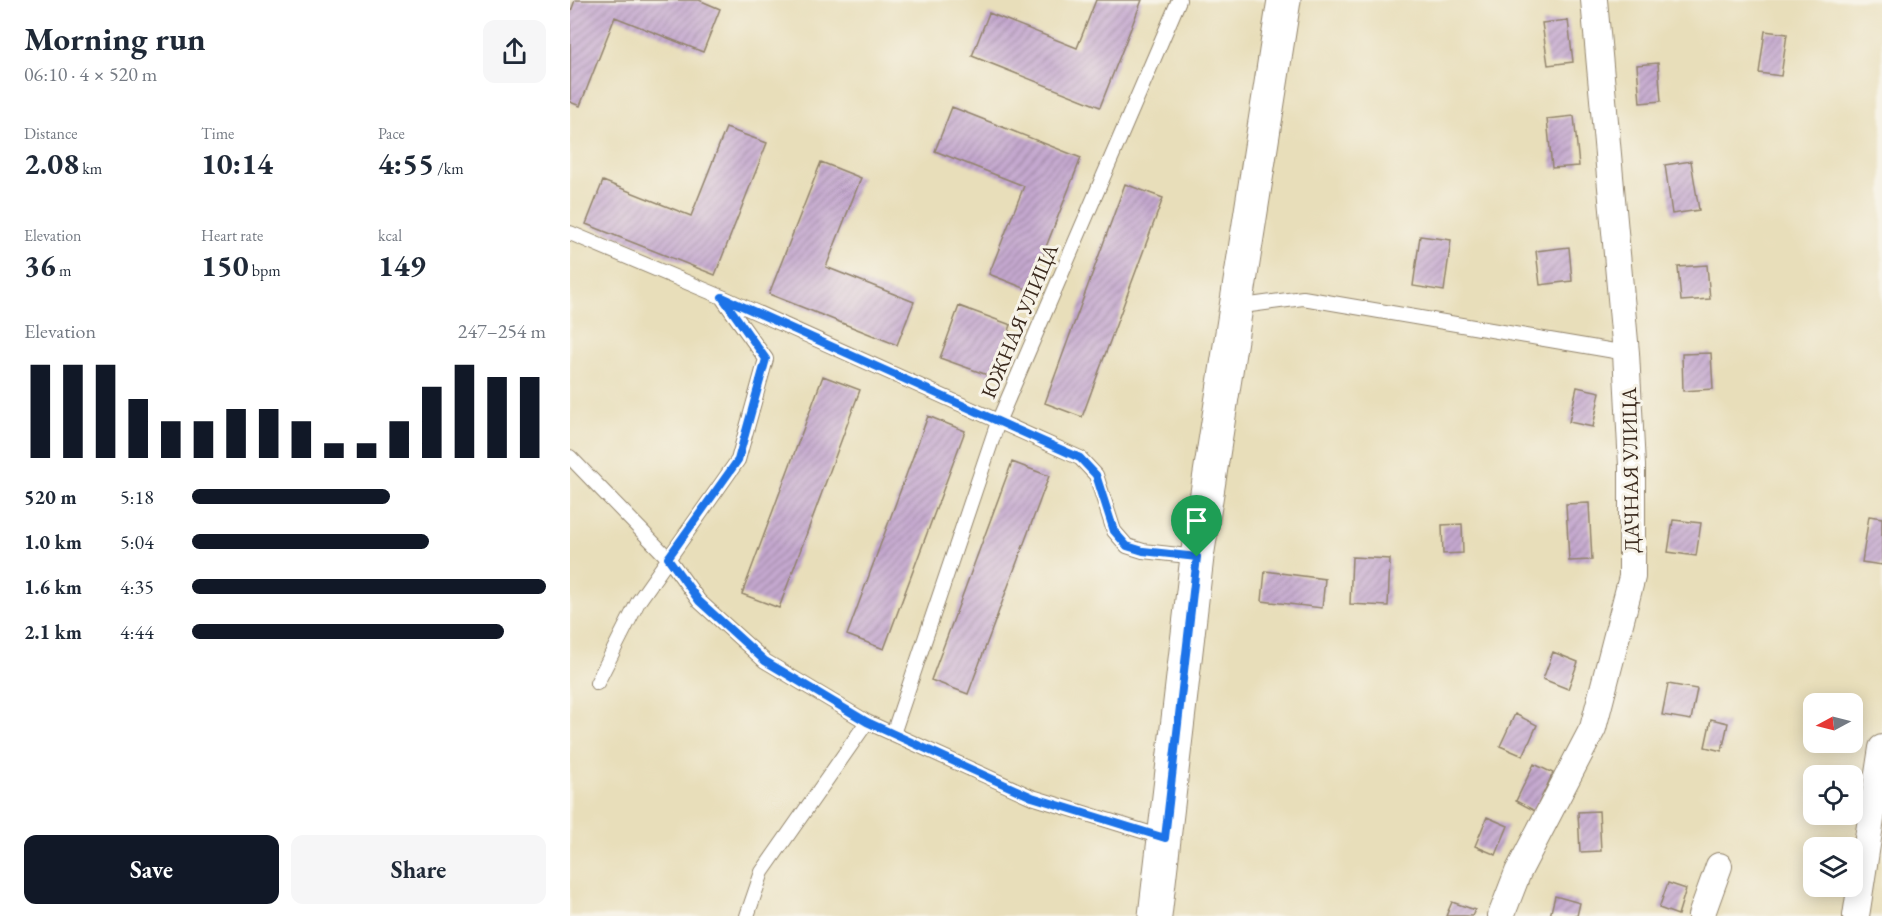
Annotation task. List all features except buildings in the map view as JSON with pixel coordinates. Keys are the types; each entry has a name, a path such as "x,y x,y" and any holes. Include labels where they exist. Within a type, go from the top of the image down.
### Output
{"main road":[{"path":"1155,916 1197,557 1284,0"}],"street":[{"name":"ДАЧНАЯ УЛИЦА","path":"1501,916 1518,872 1593,728 1632,577 1632,466 1626,353 1594,0"},
{"path":"1856,916 1882,748"},
{"path":"1701,916 1719,866"}],"lane":[{"name":"ЮЖНАЯ УЛИЦА","path":"893,734 999,422 1179,0"},
{"path":"570,233 722,297 1080,458 1096,475 1114,531 1127,546 1143,551 1197,557"},
{"path":"597,683 638,602 738,460 766,359 722,297"},
{"path":"1235,307 1303,298 1626,353"},
{"path":"570,457 668,558 699,601 765,661 867,722 1032,797 1165,838"},
{"path":"747,916 762,872 867,722"}],"route":[{"path":"722,297 1080,458 1096,475 1114,531 1127,546 1143,551 1197,557 1165,838 1032,797 867,722 765,661 699,601 668,558 738,460 766,359 722,297"}]}
